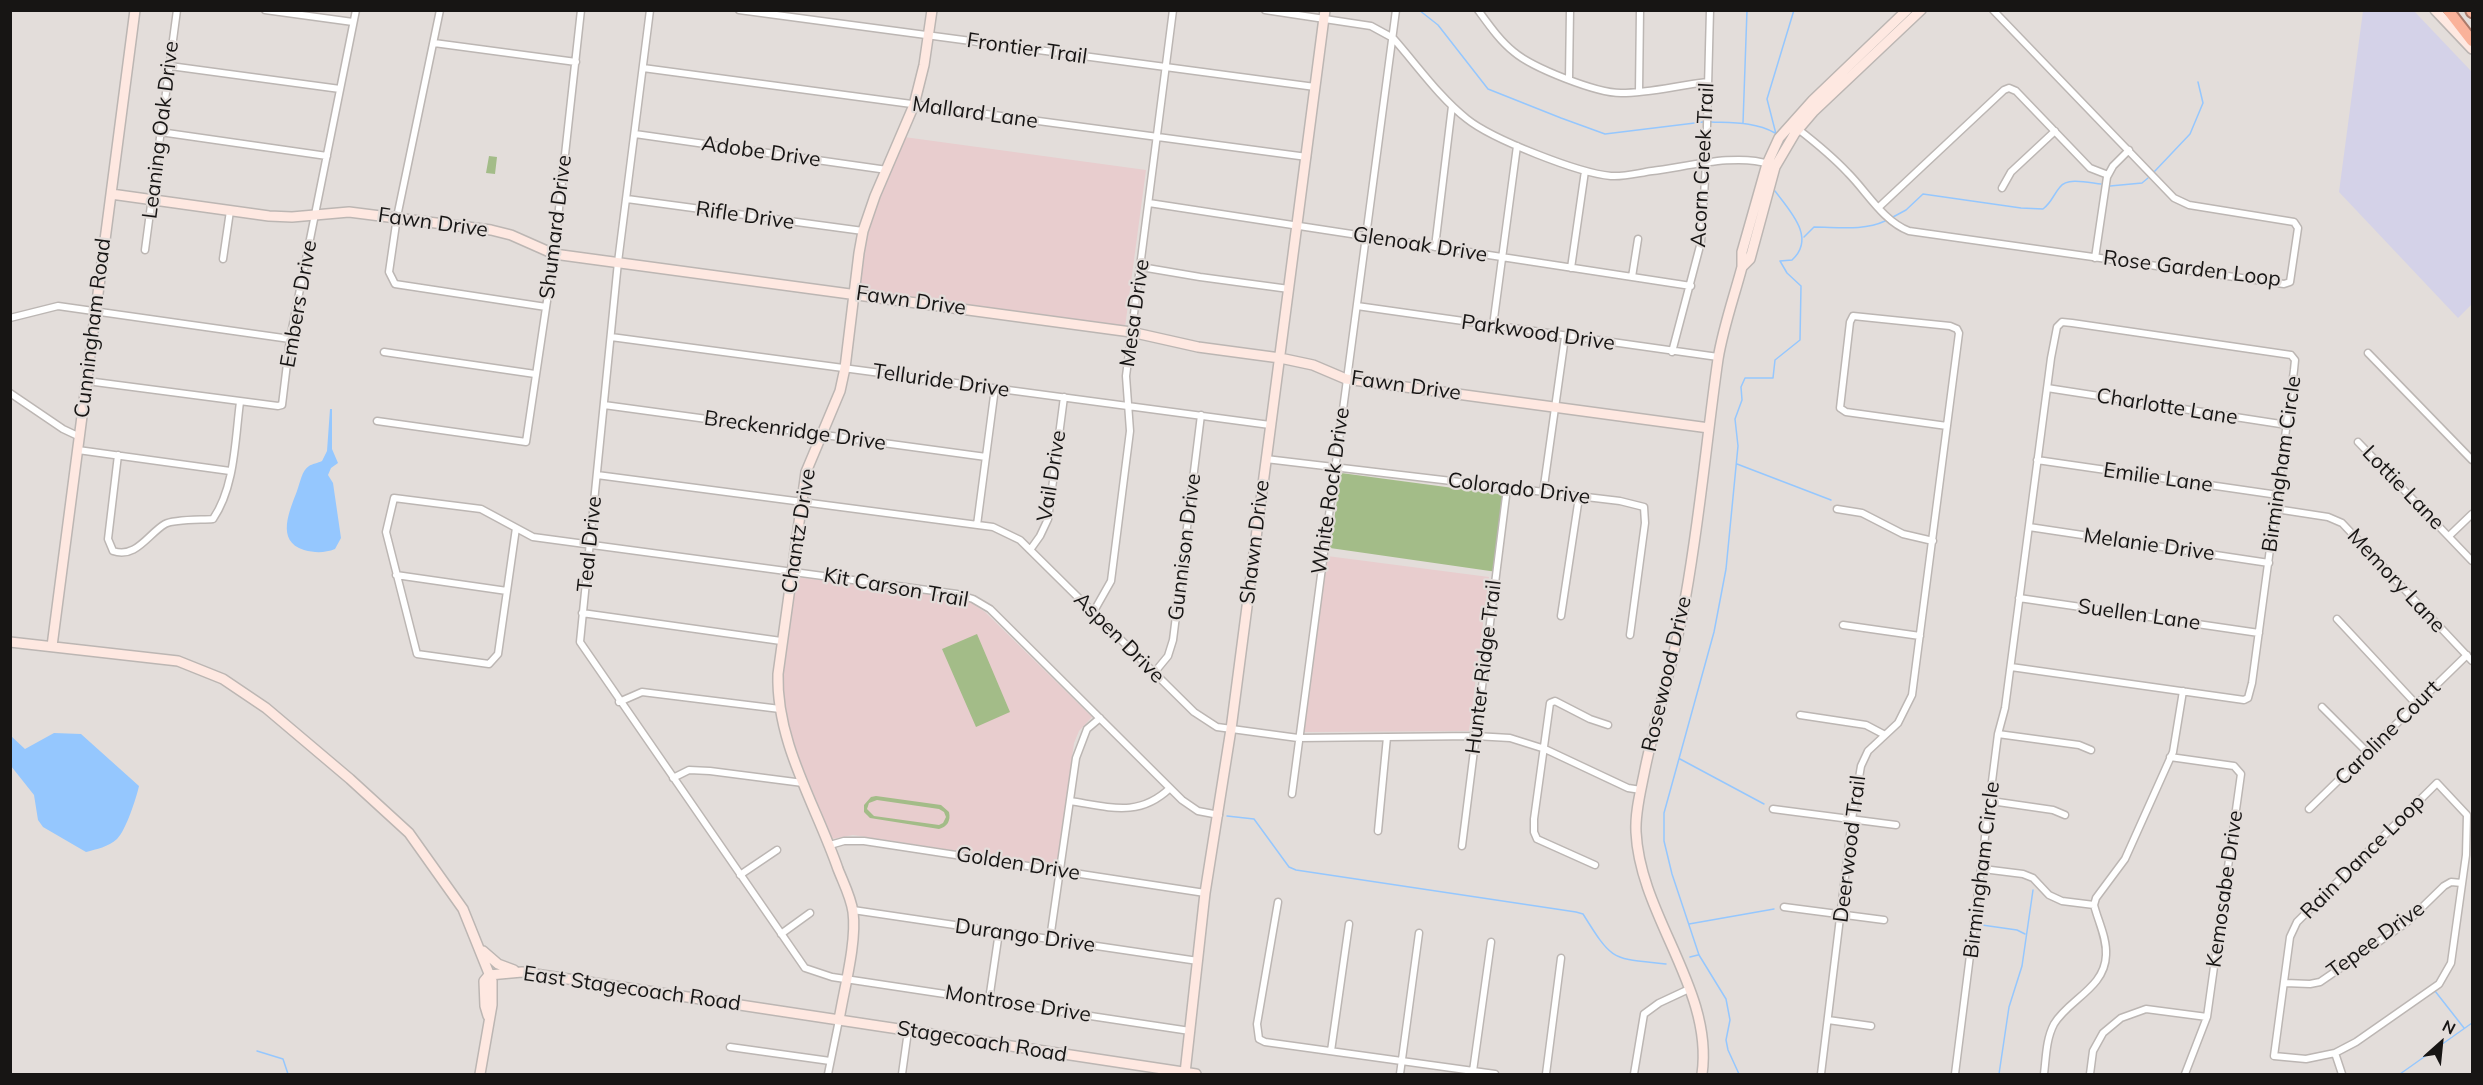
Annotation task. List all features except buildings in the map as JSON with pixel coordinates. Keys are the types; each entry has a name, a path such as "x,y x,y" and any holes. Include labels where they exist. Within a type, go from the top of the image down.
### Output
{"highway":[{"path":"2448,10 2472,41"}],"street":[{"name":"Cunningham Road","path":"52,646 135,10"},
{"name":"Leaning Oak Drive","path":"146,250 177,10"},
{"path":"264,10 353,22"},
{"name":"Embers Drive","path":"87,381 240,402 282,405 290,339 356,10"},
{"path":"440,10 397,217 389,272 394,284 546,307"},
{"name":"Shumard Drive","path":"377,421 526,442 554,254 581,10"},
{"name":"Teal Drive","path":"650,10 618,262 580,642 619,702 805,968 832,977 846,978"},
{"name":"Frontier Trail","path":"739,10 1315,87"},
{"name":"Chantz Drive","path":"839,1020 854,930 853,910 830,845 786,737 780,709 778,674 806,472 840,391 863,231 914,105 932,10"},
{"name":"Mesa Drive","path":"1094,612 1111,581 1130,430 1126,376 1173,10"},
{"path":"1265,10 1325,14 1371,26 1393,38 1452,106 1478,128 1517,146 1585,171 1614,176 1736,159 1757,160 1771,165"},
{"name":"White Rock Drive","path":"1293,794 1298,738 1396,10"},
{"path":"1478,10 1514,53 1528,62 1607,92 1639,92 1708,82"},
{"path":"1569,79 1570,10"},
{"path":"1639,92 1640,10"},
{"name":"Acorn Creek Trail","path":"1672,352 1701,242 1706,164 1710,10"},
{"name":"Rosewood Drive","path":"1702,1074 1704,1053 1700,1025 1689,990 1640,866 1636,829 1641,790 1683,613 1718,357 1742,267 1742,252 1779,138 1791,122 1907,10"},
{"name":"Rosewood Drive","path":"1771,165 1813,112 1921,10"},
{"name":"Rose Garden Loop","path":"1798,129 1823,149 1891,221 1909,231 2288,284 2291,278 2298,228 2294,222 2180,202 2169,194 1993,10"},
{"path":"2435,10 2472,49"},
{"name":"Shawn Drive","path":"1185,1073 1205,893 1231,729 1325,14"},
{"path":"434,43 576,62"},
{"path":"170,66 340,89"},
{"name":"Mallard Lane","path":"643,68 1307,157"},
{"path":"1879,207 2004,90 2009,88 2016,91 2090,168 2108,175"},
{"path":"1435,247 1452,106"},
{"path":"2002,188 2011,172 2055,131"},
{"path":"160,132 327,156"},
{"name":"Adobe Drive","path":"635,134 888,170"},
{"path":"1493,326 1517,146"},
{"path":"2096,258 2108,175 2113,166 2129,150"},
{"path":"1572,268 1585,171"},
{"name":"Fawn Drive","path":"111,194 268,216 350,212 491,230 511,235 554,254 1131,332 1198,347 1280,358 1313,365 1346,379 1709,428"},
{"name":"Rifle Drive","path":"627,199 863,231"},
{"name":"Glenoak Drive","path":"1149,203 1691,286"},
{"path":"224,259 230,211"},
{"path":"1632,277 1638,239"},
{"path":"1141,267 1200,278 1289,288"},
{"path":"10,318 58,306 290,339"},
{"name":"Parkwood Drive","path":"1357,306 1718,357"},
{"name":"Deerwood Trail","path":"1821,1074 1852,819 1861,766 1868,751 1898,723 1910,703 1933,542 1959,333 1957,329 1853,316 1850,322 1840,408 1846,412 1947,426"},
{"name":"Birmingham Circle","path":"1955,1074 1983,869 1998,734 2005,708 2011,667 2056,327 2062,322 2291,355 2295,360 2287,425 2253,683 2248,698 2244,700 2011,667"},
{"path":"1543,493 1565,336"},
{"name":"Telluride Drive","path":"611,337 1270,425"},
{"path":"384,352 535,374"},
{"path":"2368,353 2472,460"},
{"path":"977,525 995,388"},
{"name":"Charlotte Lane","path":"2047,388 2287,425"},
{"path":"10,393 63,429 80,436"},
{"name":"Vail Drive","path":"1030,549 1040,536 1048,519 1064,397"},
{"path":"118,455 108,539 113,551 120,554 133,551 167,522 213,519 222,506 230,471 240,402"},
{"name":"Breckenridge Drive","path":"604,405 986,457"},
{"name":"Gunnison Drive","path":"1154,672 1168,656 1173,640 1202,415"},
{"name":"Lottie Lane","path":"2358,442 2472,561"},
{"path":"78,450 230,471"},
{"name":"Colorado Drive","path":"1266,459 1620,501 1644,507 1645,523 1630,635"},
{"name":"Emilie Lane","path":"2037,460 2278,495"},
{"name":"Aspen Drive","path":"597,475 993,527 1009,533 1030,549 1201,719 1217,727 1298,738 1475,736 1510,738 1545,749 1628,788 1641,790"},
{"name":"Hunter Ridge Trail","path":"1462,846 1507,488"},
{"path":"1561,616 1579,497"},
{"name":"Kit Carson Trail","path":"396,575 386,532 393,499 481,509 533,537 957,594 973,599 990,609 1190,806 1206,813 1219,815"},
{"path":"1837,509 1862,513 1903,534 1933,542"},
{"name":"Memory Lane","path":"2276,510 2328,517 2342,523 2472,661"},
{"path":"2449,536 2472,514"},
{"name":"Melanie Drive","path":"2028,527 2268,563"},
{"path":"507,591 396,575 417,654 489,664 498,654 507,591 516,528"},
{"name":"Suellen Lane","path":"2019,597 2259,633"},
{"path":"582,613 782,640"},
{"path":"2337,619 2418,705"},
{"path":"32,644 48,635 55,623"},
{"path":"1843,625 1920,636"},
{"path":"10,642 178,661 223,679 266,708 350,779 409,833 463,909 489,975 484,981 485,1006 488,1016 480,1074"},
{"name":"Caroline Court","path":"2309,809 2467,655"},
{"path":"2044,1074 2048,1043 2055,1022 2095,983 2103,972 2106,947 2094,905 2101,888 2125,859 2170,758 2175,745 2183,691"},
{"path":"619,702 642,692 780,709"},
{"path":"1595,865 1537,838 1534,832 1550,704 1555,701 1590,719 1608,725"},
{"path":"2322,707 2368,753"},
{"path":"1800,715 1866,725 1885,735"},
{"path":"1050,939 1070,801 1082,739 1087,729 1100,718"},
{"path":"1998,734 2079,745 2091,750"},
{"path":"1378,831 1387,737"},
{"name":"Kemosabe Drive","path":"2170,758 2234,766 2241,774 2207,1017 2185,1074"},
{"path":"673,778 689,770 804,783"},
{"name":"Rain Dance Loop","path":"2438,783 2467,815 2469,855 2462,883 2451,963 2439,984 2356,1042 2335,1053 2306,1059 2274,1056 2290,937 2297,922 2438,783"},
{"path":"1070,801 1123,809 1136,808 1160,798 1170,788"},
{"path":"1991,801 2053,810 2065,815"},
{"path":"1773,809 1896,825"},
{"name":"Golden Drive","path":"830,845 844,841 864,841 1205,893"},
{"path":"740,875 777,850"},
{"path":"1983,869 2023,874 2033,878 2049,895 2062,902 2094,905"},
{"name":"Tepee Drive","path":"2285,983 2320,982 2406,923 2444,886 2451,882 2462,883"},
{"path":"1278,902 1257,1034 1259,1039 1265,1042 1495,1074"},
{"path":"1784,907 1884,920"},
{"name":"Durango Drive","path":"853,910 1198,961"},
{"path":"781,934 810,913"},
{"path":"1332,1051 1349,924"},
{"path":"989,1000 999,932"},
{"path":"1400,1074 1419,933"},
{"path":"1473,1071 1491,942"},
{"path":"480,948 498,964 522,972"},
{"path":"1546,1074 1561,958"},
{"name":"East Stagecoach Road","path":"489,975 522,972 839,1020"},
{"name":"Montrose Drive","path":"846,978 1190,1031"},
{"path":"1634,1074 1644,1014 1659,1003 1689,990"},
{"path":"2090,1074 2093,1051 2103,1033 2121,1018 2146,1009 2207,1017"},
{"path":"828,1074 839,1020"},
{"name":"Stagecoach Road","path":"839,1020 1135,1070 1196,1074"},
{"path":"1828,1020 1870,1026"},
{"path":"902,1074 908,1031"},
{"path":"730,1047 830,1061"},
{"path":"2335,1053 2342,1074"}],"shaded area":[{"path":"2363,11 2414,11 2472,72 2472,304 2458,318 2339,192"},
{"path":"904,137 1146,170 1125,327 857,291 869,222"},
{"path":"1327,556 1489,577 1469,731 1304,732"},
{"path":"796,577 955,597 970,602 985,612 1092,717 1079,731 1074,743 1057,866 853,835 832,839 792,741 784,714 781,674"}],"green space":[{"path":"489,156 497,157 495,174 486,173"},
{"path":"1341,473 1506,495 1497,572 1330,548"},
{"path":"977,634 1010,712 976,727 942,649"},
{"path":"871,797 941,805 949,812 949,821 939,829 870,818 864,812 864,805","holes":["877,800 939,809 946,817 939,825 874,816 867,809 869,803"]}],"water":[{"path":"330,409 332,409 332,449 338,463 331,468 328,475 333,483 341,538 335,549 312,552 295,546 290,540 287,532 288,516 305,470 310,465 322,461 327,451"},
{"path":"54,733 81,734 139,786 124,829 114,842 86,852 43,827 38,820 34,795 11,766 11,736 25,749"}],"waterway":[{"path":"1419,10 1438,25 1488,89 1561,118 1605,134 1703,122"},
{"path":"1743,123 1747,10"},
{"path":"1776,134 1767,99 1794,10"},
{"path":"2154,172 2190,134 2203,103 2198,82"},
{"path":"1711,122 1752,125 1775,133"},
{"path":"2110,186 2142,183 2148,178"},
{"path":"1893,217 1906,210 1923,194 2043,209 2063,184 2079,181 2101,184"},
{"path":"1739,1074 1726,1040 1730,1020 1726,999 1699,955 1672,874 1664,841 1664,813 1714,632 1726,569 1738,446 1735,419 1742,400 1741,387 1745,378 1773,378 1775,360 1800,340 1801,286 1787,273 1780,261 1792,260 1799,252 1802,243 1801,234 1794,216 1775,191"},
{"path":"1804,237 1814,227 1859,227 1885,221"},
{"path":"1737,464 1831,500"},
{"path":"1680,759 1764,804"},
{"path":"1227,816 1254,819 1289,867 1296,870 1576,912 1583,914 1601,941 1615,955 1666,964"},
{"path":"1999,1074 2009,1007 2022,966 2033,890"},
{"path":"1689,924 1774,909"},
{"path":"1982,925 2017,930 2025,934"},
{"path":"1690,957 1698,955"},
{"path":"2435,991 2464,1028"},
{"path":"2400,1074 2472,1023"},
{"path":"257,1051 283,1059 288,1074"}]}
